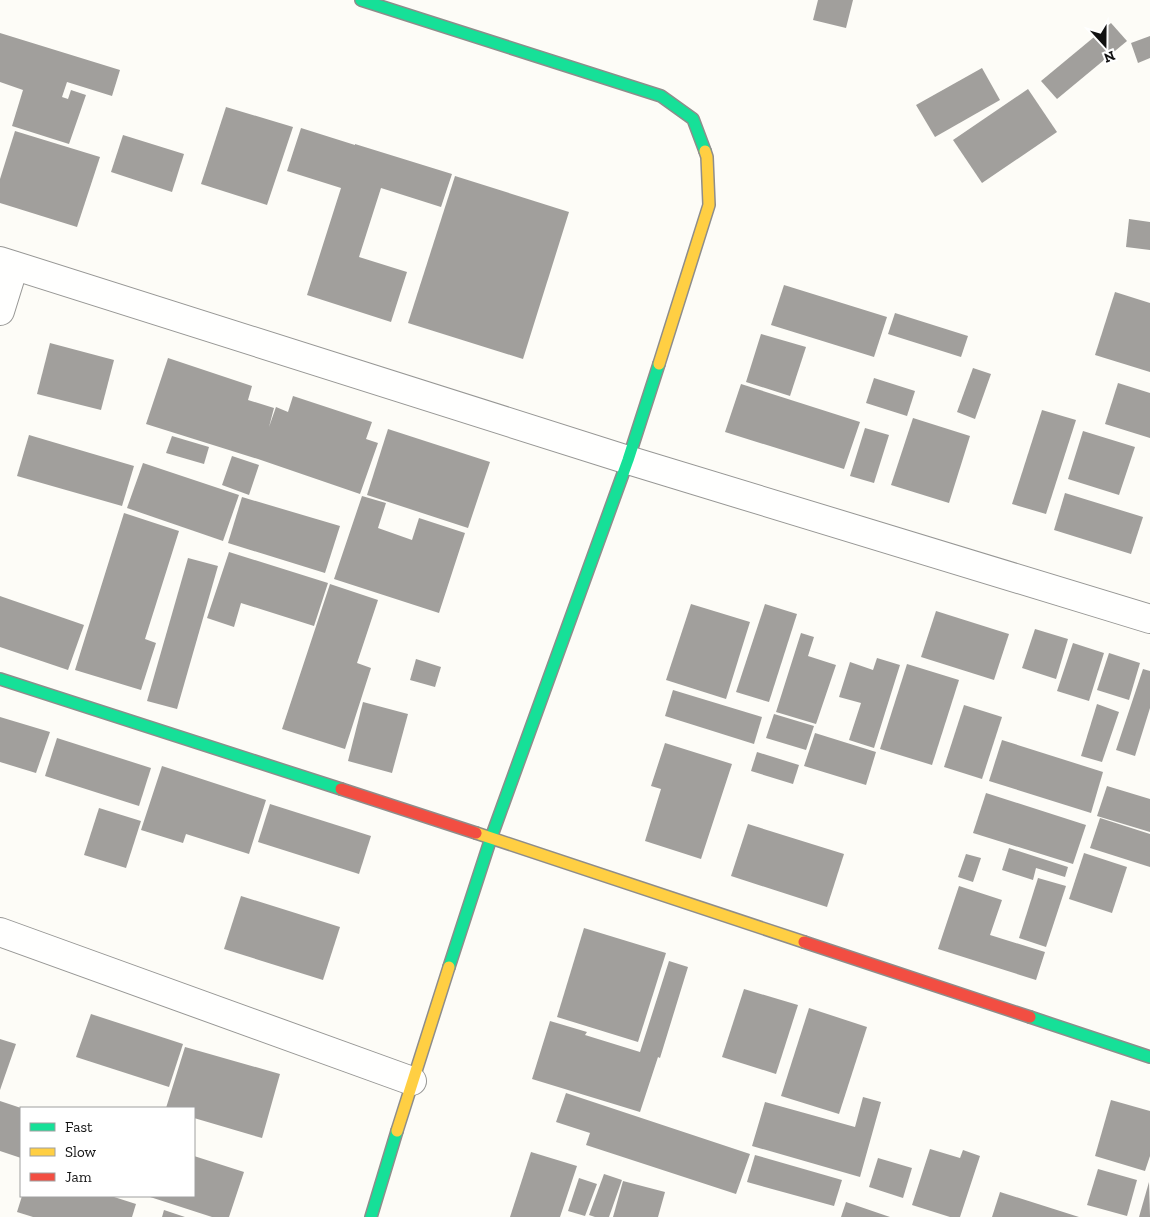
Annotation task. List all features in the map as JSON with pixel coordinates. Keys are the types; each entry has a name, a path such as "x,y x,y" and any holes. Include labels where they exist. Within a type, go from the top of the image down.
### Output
{"street":[{"path":"361,0 414,8 662,96 693,119 707,157 710,205 628,460 491,838 412,1081 371,1217"},
{"path":"0,311 7,263 628,460 1150,619"},
{"path":"0,679 491,838 1150,1057"},
{"path":"0,932 412,1081"}],"building":[{"path":"818,0 853,0 846,28 813,20"},
{"path":"1111,23 1127,41 1057,99 1041,81"},
{"path":"0,33 120,70 112,96 67,82 62,97 68,99 71,90 86,95 69,144 12,126 23,90 0,82"},
{"path":"1150,36 1150,58 1138,63 1131,43"},
{"path":"982,68 1000,100 935,137 916,105"},
{"path":"1028,89 1057,132 982,183 953,140"},
{"path":"226,107 293,127 267,205 201,184"},
{"path":"301,128 452,174 441,207 381,188 359,257 407,272 391,322 307,295 341,188 287,171"},
{"path":"15,131 100,157 77,227 0,203 0,179"},
{"path":"123,135 184,154 172,192 111,172"},
{"path":"455,176 569,212 523,359 408,323"},
{"path":"1129,219 1150,222 1150,250 1126,247"},
{"path":"784,285 887,317 874,357 771,325"},
{"path":"1115,292 1150,303 1150,372 1095,355"},
{"path":"895,313 968,336 961,357 888,334"},
{"path":"761,334 806,347 790,396 746,382"},
{"path":"50,343 114,360 101,410 37,394"},
{"path":"168,358 252,386 248,400 274,408 269,427 276,407 288,412 293,396 372,422 366,439 378,443 360,494 258,459 146,424"},
{"path":"973,368 991,374 975,419 957,412"},
{"path":"874,378 915,391 907,416 866,403"},
{"path":"1118,383 1150,393 1150,438 1105,424"},
{"path":"741,384 860,422 844,469 725,432"},
{"path":"1042,410 1076,420 1046,514 1012,504"},
{"path":"913,418 970,436 949,503 891,485"},
{"path":"865,428 889,435 874,483 850,476"},
{"path":"388,429 490,462 468,528 367,495"},
{"path":"1083,431 1135,447 1119,495 1068,479"},
{"path":"29,435 134,466 122,506 17,476"},
{"path":"172,436 209,447 204,464 166,453"},
{"path":"232,456 259,465 249,495 222,485"},
{"path":"143,463 239,495 223,541 127,508"},
{"path":"1065,493 1143,517 1131,554 1054,530"},
{"path":"362,496 386,503 378,528 412,540 419,518 465,533 439,613 334,579"},
{"path":"242,497 340,526 325,573 228,543"},
{"path":"124,513 179,531 145,639 156,643 141,690 75,670"},
{"path":"229,552 328,583 314,626 241,603 234,627 207,618"},
{"path":"188,558 218,566 177,709 147,701"},
{"path":"330,584 378,600 357,663 371,668 345,749 282,729"},
{"path":"0,596 84,625 68,670 0,647"},
{"path":"691,604 750,622 726,699 666,680"},
{"path":"765,604 797,614 769,702 736,692"},
{"path":"936,611 1009,634 994,680 921,657"},
{"path":"1035,629 1068,639 1056,679 1022,668"},
{"path":"801,633 814,637 808,656 836,665 816,724 776,712"},
{"path":"1073,643 1104,653 1089,701 1057,691"},
{"path":"1109,653 1140,663 1129,700 1097,690"},
{"path":"877,658 900,665 874,748 849,740 861,703 839,697 850,662 873,670"},
{"path":"416,659 441,667 435,687 410,680"},
{"path":"907,664 959,680 932,765 880,749"},
{"path":"1143,669 1150,671 1150,708 1135,756 1116,750"},
{"path":"673,690 762,717 754,744 665,716"},
{"path":"363,702 408,714 392,773 348,761"},
{"path":"1097,704 1119,712 1102,762 1081,756"},
{"path":"964,705 1002,717 982,779 944,767"},
{"path":"774,714 814,726 806,750 766,738"},
{"path":"0,717 50,732 36,773 0,762"},
{"path":"815,733 876,752 866,785 804,766"},
{"path":"57,738 151,768 139,806 45,776"},
{"path":"1002,740 1103,772 1091,813 989,781"},
{"path":"665,743 732,764 701,859 645,841 661,789 651,786"},
{"path":"757,752 799,765 793,784 751,771"},
{"path":"162,766 266,800 249,854 186,834 183,843 141,830"},
{"path":"1107,786 1150,799 1150,832 1097,816"},
{"path":"986,793 1086,825 1073,864 973,833"},
{"path":"270,804 371,836 359,874 258,842"},
{"path":"99,808 141,821 126,868 84,855"},
{"path":"1100,818 1150,834 1150,867 1090,848"},
{"path":"748,824 844,854 827,907 731,876"},
{"path":"1009,848 1068,867 1065,877 1036,868 1033,880 1002,870"},
{"path":"1084,853 1127,867 1112,913 1069,899"},
{"path":"966,854 981,858 973,882 958,877"},
{"path":"1038,878 1066,886 1046,947 1019,938"},
{"path":"959,886 1002,900 990,935 1045,952 1036,980 938,949"},
{"path":"241,896 340,927 323,980 224,949"},
{"path":"584,928 666,953 638,1042 557,1017"},
{"path":"669,961 688,967 660,1058 658,1057 640,1112 532,1079 550,1021 587,1032 585,1035 640,1052"},
{"path":"744,989 798,1005 776,1074 722,1057"},
{"path":"809,1008 867,1027 839,1114 781,1096"},
{"path":"91,1014 183,1044 169,1087 76,1057"},
{"path":"0,1039 16,1044 0,1090"},
{"path":"185,1047 280,1074 262,1138 195,1118 195,1107 166,1107"},
{"path":"566,1093 750,1154 736,1194 586,1145 590,1133 556,1122"},
{"path":"863,1097 881,1102 860,1177 752,1146 765,1102 855,1127"},
{"path":"1111,1100 1150,1111 1150,1156 1145,1171 1095,1156"},
{"path":"0,1101 20,1108 20,1158 0,1151"},
{"path":"930,1149 960,1158 963,1150 980,1156 960,1217 950,1217 912,1205"},
{"path":"531,1152 577,1166 560,1217 510,1217"},
{"path":"755,1155 842,1180 834,1206 747,1182"},
{"path":"195,1156 244,1172 229,1217 212,1217 150,1197 195,1197"},
{"path":"878,1158 912,1168 903,1198 869,1187"},
{"path":"1098,1169 1137,1180 1127,1216 1087,1205"},
{"path":"604,1174 622,1180 609,1217 595,1217 589,1215"},
{"path":"579,1178 597,1184 585,1216 568,1211"},
{"path":"623,1181 665,1192 658,1217 613,1217"},
{"path":"1149,1182 1150,1217 1139,1217"},
{"path":"1000,1192 1079,1217 992,1217"},
{"path":"22,1197 114,1197 136,1204 132,1217 33,1217 17,1212"},
{"path":"846,1202 890,1217 841,1217"},
{"path":"164,1210 185,1217 162,1217"}],"traffic: fast":[{"path":"361,0 661,96 693,119 705,151"},
{"path":"449,967 491,838 628,460 659,364"},
{"path":"0,679 341,789"},
{"path":"1030,1017 1150,1057"},
{"path":"371,1217 397,1131"}],"traffic: slow":[{"path":"659,364 709,205 707,157 705,151"},
{"path":"476,833 804,942"},
{"path":"397,1131 449,967"}],"traffic: jam":[{"path":"341,789 476,833"},
{"path":"804,942 1030,1017"}]}
